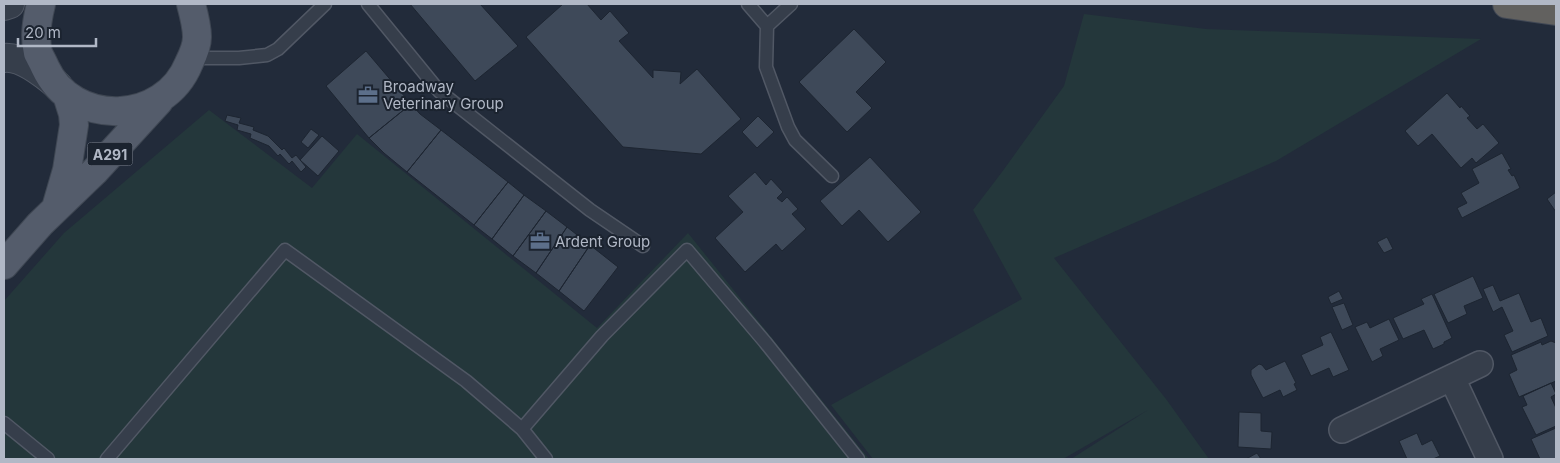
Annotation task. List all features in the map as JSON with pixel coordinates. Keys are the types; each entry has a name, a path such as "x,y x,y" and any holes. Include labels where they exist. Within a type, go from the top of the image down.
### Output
{"highway":[{"path":"1507,4 1556,11"}],"main road":[{"path":"41,4 36,27 38,53 49,76 63,91 90,108 116,112 136,109 161,98 177,84 186,72 197,39 196,24 191,4"},
{"name":"A291","path":"56,208 67,170 74,125 73,114 63,91"},
{"name":"A291","path":"4,265 40,224 94,172 161,98"}],"street":[{"path":"4,6 10,4"},
{"path":"4,58 27,64 42,73 63,91"},
{"path":"1342,430 1480,364"},
{"path":"1452,378 1490,459"}],"lane":[{"path":"192,58 239,58 271,54 324,4"},
{"path":"368,4 439,91 590,210 643,246"},
{"path":"748,4 767,26 766,67 788,127 795,140 832,176"},
{"path":"767,26 791,4"},
{"path":"107,459 285,250 466,381 522,429 546,459"},
{"path":"522,429 602,336 687,250 765,342 858,459"},
{"path":"4,423 48,459"}],"green space":[{"path":"1084,14 1206,29 1481,39 1276,161 1054,258 1166,399 1209,459 1071,459 1148,410 1063,459 873,459 831,405 1022,299 973,210 1064,86"},
{"path":"209,110 312,188 357,134 597,328 688,233 869,459 4,459 4,301 64,233"}],"building":[{"path":"410,4 480,4 518,46 475,81"},
{"path":"563,4 587,4 601,20 610,11 629,33 619,41 653,78 653,70 681,72 680,84 697,69 741,119 701,154 623,147 526,37"},
{"path":"854,29 886,62 856,92 872,108 847,132 799,82"},
{"name":"Broadway Veterinary Group","path":"366,51 411,104 369,138 326,86"},
{"path":"1447,93 1470,116 1467,118 1477,129 1483,124 1499,143 1476,163 1472,158 1461,168 1432,134 1418,146 1405,131"},
{"path":"411,104 420,114 441,130 407,172 369,138"},
{"path":"227,115 241,118 239,123 254,127 253,130 268,136 282,150 284,148 292,158 296,155 306,167 301,172 292,161 289,164 269,146 250,138 251,134 237,130 238,125 225,121"},
{"path":"758,116 774,132 757,148 742,132"},
{"path":"311,129 319,135 308,148 301,142"},
{"path":"441,130 508,182 474,225 407,172"},
{"path":"322,136 339,151 318,176 300,160"},
{"path":"1502,153 1511,169 1508,170 1512,176 1514,175 1520,188 1462,218 1457,208 1467,203 1461,193 1479,183 1472,169"},
{"path":"870,157 921,212 888,242 859,210 842,226 820,201"},
{"path":"755,172 766,185 771,179 783,192 777,198 782,202 787,197 798,209 792,214 806,229 782,251 776,244 745,272 715,238 743,212 728,196"},
{"path":"508,182 524,195 492,239 474,225"},
{"path":"1556,192 1556,212 1547,199"},
{"path":"524,195 546,211 513,256 492,239"},
{"name":"Ardent Group","path":"546,211 567,227 536,273 513,256"},
{"path":"567,227 590,245 559,291 536,273"},
{"path":"1387,237 1393,249 1384,253 1377,242"},
{"path":"590,245 618,267 584,311 559,291"},
{"path":"1473,276 1483,298 1464,306 1467,314 1448,323 1434,294"},
{"path":"1493,285 1500,301 1519,293 1531,322 1541,318 1548,336 1512,352 1504,335 1513,331 1502,307 1493,312 1483,289"},
{"path":"1339,291 1343,299 1331,304 1328,297"},
{"path":"1432,294 1452,338 1433,349 1424,330 1403,339 1393,318 1424,304 1421,299"},
{"path":"1344,303 1353,325 1342,330 1332,307"},
{"path":"1389,319 1399,340 1380,349 1383,356 1372,362 1355,327 1367,322 1370,328"},
{"path":"1331,332 1349,370 1333,377 1329,368 1311,376 1301,355 1323,345 1320,337"},
{"path":"1551,341 1556,343 1556,381 1519,397 1509,374 1517,370 1511,355 1541,342 1542,345"},
{"path":"1285,361 1296,383 1294,384 1297,390 1283,397 1280,390 1263,398 1251,375 1251,370 1259,364 1266,370"},
{"path":"1551,383 1556,394 1551,397 1556,408 1556,426 1536,435 1522,407 1527,405 1523,396"},
{"path":"1239,412 1261,413 1261,431 1272,432 1271,449 1238,447"},
{"path":"1556,428 1556,459 1540,459 1531,439"},
{"path":"1417,433 1422,445 1432,440 1440,456 1433,459 1407,459 1399,441"},
{"path":"1257,453 1261,459 1246,459"}],"place":[{"name":"Broadway Veterinary Group","path":"368,95"},
{"name":"Ardent Group","path":"540,241"}]}
